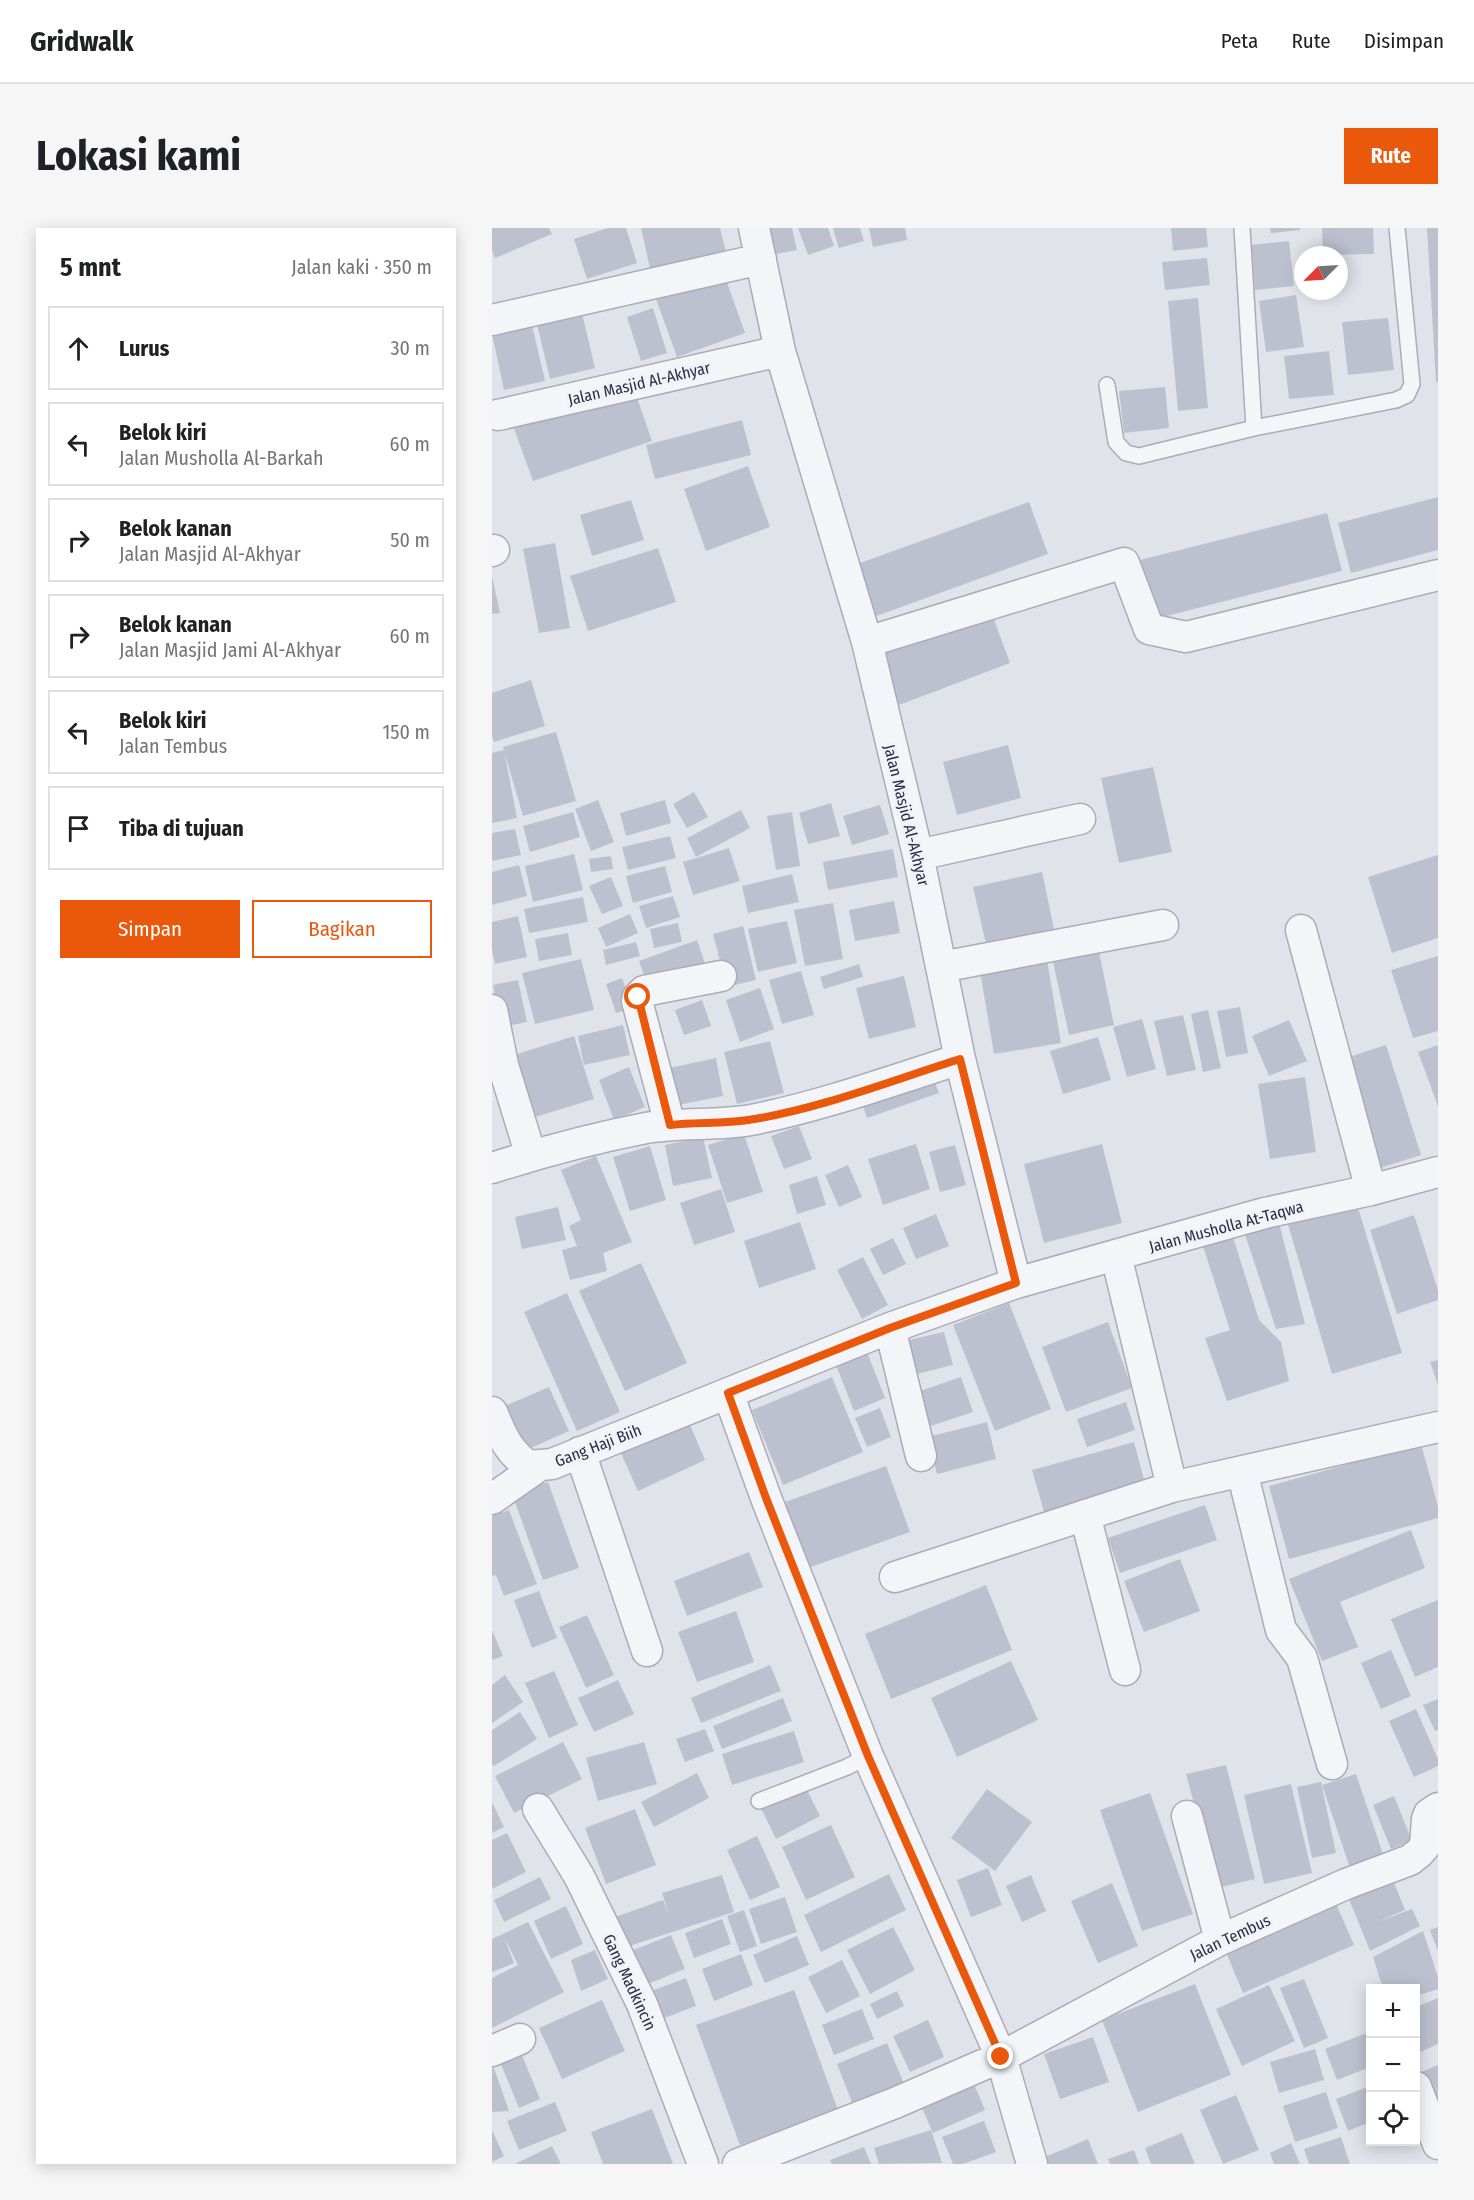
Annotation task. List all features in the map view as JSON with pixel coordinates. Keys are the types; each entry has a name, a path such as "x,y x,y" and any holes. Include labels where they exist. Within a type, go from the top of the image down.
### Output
{"street":[{"name":"Jalan Masjid Al-Akhyar","path":"754,228 780,351 867,642 918,855 960,1059 1016,1283"},
{"path":"492,320 761,259"},
{"name":"Jalan Masjid Al-Akhyar","path":"498,415 780,351"},
{"path":"867,642 1124,563 1149,628 1186,637 1438,575"},
{"path":"918,855 1080,819"},
{"path":"941,967 1163,925"},
{"path":"1301,930 1371,1190"},
{"path":"670,1125 638,997 644,991 721,976"},
{"path":"492,1010 503,1065 531,1156"},
{"path":"492,1168 531,1156 647,1128 747,1120 782,1113 838,1098 960,1059"},
{"name":"Jalan Musholla At-Taqwa","path":"890,1328 1016,1283 1265,1213 1438,1173"},
{"path":"1116,1255 1172,1487"},
{"path":"890,1328 921,1456"},
{"name":"Gang Haji Biih","path":"492,1412 514,1456 529,1466 552,1464 890,1328"},
{"path":"728,1393 766,1498 868,1756 1001,2057 1032,2164"},
{"path":"895,1577 1172,1487 1438,1427"},
{"path":"580,1452 647,1651"},
{"path":"492,1499 539,1466"},
{"path":"1242,1471 1281,1630 1302,1658 1332,1764"},
{"path":"1085,1515 1125,1670"},
{"name":"Jalan Tembus","path":"738,2164 895,2103 1001,2057 1220,1940 1346,1884 1410,1860 1425,1846 1427,1819 1438,1808"},
{"name":"Gang Madkincin","path":"537,1809 579,1876 642,2004 704,2164"},
{"path":"1187,1816 1220,1940"},
{"path":"492,2050 520,2039"},
{"path":"1418,2092 1438,2144"}],"lane":[{"path":"1242,228 1254,428"},
{"path":"1107,385 1116,442 1126,453 1139,456 1254,428 1396,400 1407,395 1412,384 1398,228"},
{"path":"759,1801 847,1767 868,1756"}],"building":[{"path":"492,228 549,228 552,234 495,258 492,251"},
{"path":"608,228 626,228 637,263 587,279 574,239"},
{"path":"641,228 720,228 727,256 651,273"},
{"path":"762,228 792,228 797,250 767,256"},
{"path":"798,228 828,228 834,246 808,255"},
{"path":"833,228 860,228 864,241 839,248"},
{"path":"869,228 905,228 907,240 873,247"},
{"path":"1171,228 1206,228 1208,247 1173,251"},
{"path":"1270,228 1300,228 1300,230 1271,233"},
{"path":"1322,228 1373,228 1374,254 1348,255 1348,246 1323,246"},
{"path":"1427,228 1438,228 1438,382 1436,382"},
{"path":"1289,241 1294,286 1255,290 1251,245"},
{"path":"1207,258 1210,285 1165,290 1162,262"},
{"path":"724,274 745,333 677,357 656,299"},
{"path":"1294,295 1294,300 1297,300 1304,347 1266,352 1259,301"},
{"path":"1198,298 1208,408 1178,411 1168,301"},
{"path":"653,308 667,353 641,361 627,317"},
{"path":"581,309 595,368 550,379 536,320"},
{"path":"1388,318 1394,370 1348,375 1342,322"},
{"path":"532,325 545,381 504,390 492,334"},
{"path":"1329,351 1334,395 1289,399 1284,356"},
{"path":"633,386 652,441 533,481 513,426"},
{"path":"1165,387 1169,428 1124,433 1119,391"},
{"path":"742,420 751,455 655,479 646,445"},
{"path":"748,466 770,527 706,551 684,489"},
{"path":"1438,497 1438,550 1351,573 1338,523"},
{"path":"631,500 644,540 592,556 580,515"},
{"path":"1029,502 1048,554 868,619 849,567"},
{"path":"1327,513 1342,571 1151,620 1136,561"},
{"path":"555,543 570,628 539,633 523,549"},
{"path":"658,548 676,602 588,631 570,576"},
{"path":"492,576 500,613 492,614"},
{"path":"989,606 1010,663 899,705 878,648"},
{"path":"531,680 545,726 494,742 492,693"},
{"path":"556,732 576,801 523,816 503,747"},
{"path":"1008,745 1021,798 957,815 943,762"},
{"path":"504,750 517,818 492,823 492,753"},
{"path":"1153,767 1172,852 1119,863 1101,778"},
{"path":"694,792 708,817 687,828 673,804"},
{"path":"598,800 614,842 591,851 575,809"},
{"path":"665,800 671,823 626,836 620,813"},
{"path":"831,803 840,836 808,844 799,813"},
{"path":"880,805 889,834 852,845 843,816"},
{"path":"741,810 750,828 696,857 687,838"},
{"path":"573,812 580,837 530,852 523,826"},
{"path":"792,812 800,866 776,870 767,816"},
{"path":"515,829 521,855 492,861 492,833"},
{"path":"670,836 676,858 628,870 622,847"},
{"path":"729,848 740,881 693,895 683,862"},
{"path":"893,849 898,877 828,890 823,862"},
{"path":"574,854 583,890 533,902 525,866"},
{"path":"1438,855 1438,938 1392,953 1368,877"},
{"path":"611,856 613,869 591,872 589,859"},
{"path":"519,865 527,896 492,905 492,872"},
{"path":"665,866 672,892 633,903 626,876"},
{"path":"1042,872 1054,929 986,944 973,887"},
{"path":"792,874 799,902 748,913 742,886"},
{"path":"611,877 623,906 602,914 589,886"},
{"path":"673,896 680,917 646,928 639,906"},
{"path":"583,897 588,922 529,933 524,909"},
{"path":"894,901 900,933 855,941 849,910"},
{"path":"833,903 843,959 805,966 794,910"},
{"path":"630,914 638,933 606,947 598,928"},
{"path":"518,916 527,957 495,964 492,950 492,922"},
{"path":"787,921 797,963 758,972 748,929"},
{"path":"678,923 682,942 654,948 650,929"},
{"path":"743,926 756,980 727,987 713,934"},
{"path":"568,933 572,955 539,961 535,939"},
{"path":"697,940 706,966 648,987 639,961"},
{"path":"636,942 640,956 606,965 603,950"},
{"path":"1098,947 1114,1025 1069,1035 1052,957"},
{"path":"1438,956 1438,1031 1413,1038 1391,970"},
{"path":"581,959 594,1010 535,1024 522,973"},
{"path":"1047,960 1061,1043 994,1054 980,971"},
{"path":"859,964 863,977 824,989 820,977"},
{"path":"801,971 814,1015 782,1024 769,980"},
{"path":"904,976 916,1027 869,1039 856,988"},
{"path":"622,978 633,1008 616,1013 606,984"},
{"path":"518,980 527,1022 501,1027 493,985"},
{"path":"760,988 774,1029 740,1042 726,1000"},
{"path":"702,1000 711,1026 684,1035 675,1010"},
{"path":"1240,1007 1248,1053 1226,1057 1217,1011"},
{"path":"1208,1010 1221,1068 1203,1072 1191,1014"},
{"path":"1183,1015 1196,1070 1167,1076 1154,1021"},
{"path":"1142,1019 1156,1069 1127,1077 1113,1027"},
{"path":"1289,1020 1307,1061 1269,1076 1252,1036"},
{"path":"623,1025 630,1055 584,1065 578,1036"},
{"path":"574,1036 594,1099 525,1120 505,1058"},
{"path":"1098,1037 1111,1080 1063,1094 1050,1051"},
{"path":"770,1041 784,1093 737,1104 724,1052"},
{"path":"1386,1045 1421,1155 1374,1170 1340,1060"},
{"path":"1438,1045 1438,1106 1418,1052"},
{"path":"716,1058 723,1096 668,1107 660,1070"},
{"path":"629,1067 645,1107 614,1120 599,1080"},
{"path":"931,1072 939,1093 867,1118 860,1098"},
{"path":"1305,1077 1316,1152 1270,1159 1258,1084"},
{"path":"799,1126 812,1159 784,1169 771,1136"},
{"path":"744,1134 763,1192 727,1203 708,1145"},
{"path":"703,1137 712,1178 673,1186 665,1145"},
{"path":"916,1144 930,1189 883,1205 868,1159"},
{"path":"1102,1144 1122,1223 1044,1243 1024,1164"},
{"path":"955,1145 966,1185 940,1192 929,1152"},
{"path":"650,1146 666,1200 630,1211 613,1157"},
{"path":"596,1156 632,1242 603,1253 607,1271 570,1280 562,1250 577,1246 569,1226 581,1220 561,1170"},
{"path":"848,1165 862,1197 839,1207 825,1175"},
{"path":"817,1176 826,1205 797,1214 789,1185"},
{"path":"721,1189 735,1232 694,1245 680,1203"},
{"path":"1356,1201 1402,1353 1332,1374 1287,1221"},
{"path":"558,1207 566,1240 522,1249 515,1217"},
{"path":"936,1214 949,1246 916,1259 903,1228"},
{"path":"1414,1215 1438,1290 1438,1300 1397,1314 1370,1230"},
{"path":"1278,1219 1305,1324 1276,1329 1243,1228"},
{"path":"800,1222 816,1269 759,1288 744,1241"},
{"path":"1233,1237 1259,1320 1281,1342 1289,1381 1227,1401 1205,1338 1230,1330 1203,1246"},
{"path":"893,1238 906,1264 883,1275 870,1249"},
{"path":"863,1257 888,1305 862,1319 837,1270"},
{"path":"641,1263 687,1363 625,1391 579,1291"},
{"path":"567,1293 620,1412 577,1431 524,1312"},
{"path":"1009,1303 1051,1409 995,1431 953,1325"},
{"path":"1108,1322 1132,1388 1066,1412 1042,1347"},
{"path":"944,1332 953,1365 909,1376 900,1342"},
{"path":"863,1342 885,1398 854,1411 832,1355"},
{"path":"1438,1360 1438,1385 1430,1362"},
{"path":"832,1377 863,1452 783,1485 752,1410"},
{"path":"961,1377 973,1412 925,1428 914,1393"},
{"path":"549,1387 569,1431 517,1454 498,1409"},
{"path":"1126,1402 1135,1430 1087,1447 1077,1419"},
{"path":"880,1408 891,1437 867,1447 855,1418"},
{"path":"687,1418 705,1460 638,1491 619,1449"},
{"path":"987,1422 996,1459 937,1474 928,1437"},
{"path":"1134,1442 1146,1487 1045,1515 1032,1470"},
{"path":"1421,1444 1438,1506 1438,1518 1289,1559 1269,1486"},
{"path":"886,1466 910,1532 808,1568 785,1502"},
{"path":"548,1482 579,1568 543,1580 512,1494"},
{"path":"1205,1505 1217,1540 1120,1573 1108,1538"},
{"path":"509,1510 537,1584 504,1596 496,1575 492,1576 492,1516"},
{"path":"1411,1530 1425,1568 1340,1602 1358,1647 1322,1661 1289,1579"},
{"path":"749,1552 763,1587 687,1616 674,1581"},
{"path":"1180,1559 1200,1611 1144,1632 1124,1581"},
{"path":"986,1585 1012,1650 891,1699 865,1634"},
{"path":"539,1591 557,1638 532,1648 514,1600"},
{"path":"1438,1600 1438,1667 1415,1677 1391,1619"},
{"path":"736,1611 754,1662 697,1682 678,1632"},
{"path":"587,1615 614,1675 586,1688 559,1627"},
{"path":"492,1630 503,1656 492,1660"},
{"path":"1391,1650 1411,1696 1381,1709 1361,1663"},
{"path":"1011,1661 1038,1720 957,1757 931,1698"},
{"path":"770,1665 781,1691 701,1723 691,1698"},
{"path":"554,1671 578,1725 549,1738 525,1683"},
{"path":"505,1675 523,1702 492,1723 492,1685"},
{"path":"618,1680 634,1714 594,1732 578,1698"},
{"path":"783,1698 792,1721 722,1749 713,1726"},
{"path":"1438,1699 1438,1730 1435,1731 1423,1705"},
{"path":"1416,1709 1438,1759 1438,1766 1414,1777 1389,1721"},
{"path":"520,1712 537,1739 494,1766 492,1764 492,1730"},
{"path":"705,1729 714,1751 685,1762 676,1739"},
{"path":"794,1731 804,1762 732,1785 722,1754"},
{"path":"563,1742 582,1779 514,1813 495,1776"},
{"path":"644,1742 657,1784 598,1801 586,1758"},
{"path":"1226,1765 1255,1879 1217,1888 1186,1774"},
{"path":"697,1773 709,1798 654,1827 641,1802"},
{"path":"1356,1774 1384,1857 1350,1868 1322,1785"},
{"path":"1321,1782 1336,1853 1312,1858 1297,1787"},
{"path":"1291,1784 1312,1873 1264,1884 1244,1795"},
{"path":"805,1786 820,1816 776,1839 761,1808"},
{"path":"987,1789 1032,1822 995,1871 951,1838"},
{"path":"1150,1793 1193,1914 1142,1931 1100,1810"},
{"path":"1394,1796 1412,1841 1391,1849 1373,1805"},
{"path":"492,1802 504,1827 492,1833"},
{"path":"635,1809 656,1865 606,1884 585,1828"},
{"path":"831,1825 855,1877 806,1900 782,1847"},
{"path":"507,1833 526,1872 492,1889 492,1840"},
{"path":"757,1836 780,1887 750,1900 727,1850"},
{"path":"988,1868 1002,1905 971,1917 957,1880"},
{"path":"1389,1870 1405,1910 1377,1922 1412,1909 1420,1926 1370,1951 1345,1889"},
{"path":"889,1874 906,1910 821,1952 804,1915"},
{"path":"722,1875 734,1912 617,1950 607,1920 663,1900 669,1915 662,1893"},
{"path":"1031,1875 1046,1911 1022,1922 1006,1886"},
{"path":"540,1877 551,1899 504,1922 494,1900"},
{"path":"1112,1883 1138,1946 1098,1963 1071,1901"},
{"path":"785,1897 797,1932 761,1944 749,1909"},
{"path":"1335,1901 1354,1945 1243,1993 1225,1950"},
{"path":"566,1906 583,1944 551,1959 534,1921"},
{"path":"744,1910 757,1946 740,1952 727,1916"},
{"path":"722,1919 731,1944 694,1958 685,1933"},
{"path":"528,1922 564,1992 492,2028 492,1978 518,1965 504,1937 514,1963 492,1972 492,1939"},
{"path":"893,1927 915,1970 870,1994 847,1950"},
{"path":"1438,1927 1438,1951 1430,1930"},
{"path":"1423,1931 1438,1977 1438,1989 1420,1995 1420,1984 1382,1984 1373,1957"},
{"path":"671,1935 685,1969 635,1989 621,1955"},
{"path":"797,1936 809,1965 765,1983 753,1955"},
{"path":"595,1950 608,1979 581,1991 571,1960"},
{"path":"741,1954 753,1985 714,2001 702,1969"},
{"path":"842,1960 860,1996 826,2013 808,1977"},
{"path":"686,1978 696,2006 659,2020 649,1992"},
{"path":"1304,1979 1328,2038 1304,2048 1280,1988"},
{"path":"1195,1984 1231,2075 1138,2112 1102,2020"},
{"path":"1269,1985 1295,2041 1242,2066 1216,2009"},
{"path":"794,1990 838,2110 740,2145 696,2025"},
{"path":"897,1991 904,2006 877,2019 870,2004"},
{"path":"1438,1998 1438,2044 1420,2052 1420,2038 1420,2005"},
{"path":"602,2000 625,2051 562,2079 539,2028"},
{"path":"862,2009 874,2039 834,2055 822,2025"},
{"path":"928,2020 944,2057 910,2072 893,2036"},
{"path":"1366,2033 1366,2069 1337,2080 1325,2049"},
{"path":"1093,2037 1109,2082 1060,2099 1044,2054"},
{"path":"887,2043 904,2084 853,2105 837,2064"},
{"path":"519,2048 540,2099 519,2108 498,2057"},
{"path":"1315,2049 1324,2080 1279,2093 1270,2062"},
{"path":"1438,2065 1438,2123 1420,2081 1420,2073"},
{"path":"492,2068 494,2068 509,2111 492,2112"},
{"path":"971,2077 985,2110 933,2133 919,2101"},
{"path":"1366,2088 1366,2124 1348,2131 1336,2099"},
{"path":"1326,2092 1338,2128 1295,2142 1283,2106"},
{"path":"1236,2095 1259,2150 1223,2164 1200,2110"},
{"path":"555,2102 567,2131 519,2150 507,2121"},
{"path":"652,2109 673,2164 603,2164 591,2132"},
{"path":"984,2121 996,2152 963,2164 953,2164 942,2137"},
{"path":"492,2130 504,2156 492,2162"},
{"path":"931,2130 942,2163 879,2164 874,2148"},
{"path":"1182,2133 1195,2164 1151,2164 1145,2148"},
{"path":"1341,2137 1350,2164 1309,2164 1304,2149"},
{"path":"1088,2139 1098,2164 1047,2164 1045,2157"},
{"path":"1291,2143 1300,2164 1274,2164 1270,2153"},
{"path":"552,2146 561,2164 515,2164"},
{"path":"864,2147 871,2164 832,2164 830,2160"},
{"path":"1134,2150 1139,2164 1110,2164 1108,2159"}],"route":[{"path":"638,997 637,1001 670,1125 747,1120 782,1113 838,1098 960,1059 1016,1283 890,1328 728,1393 766,1498 868,1756 1001,2057"}]}
